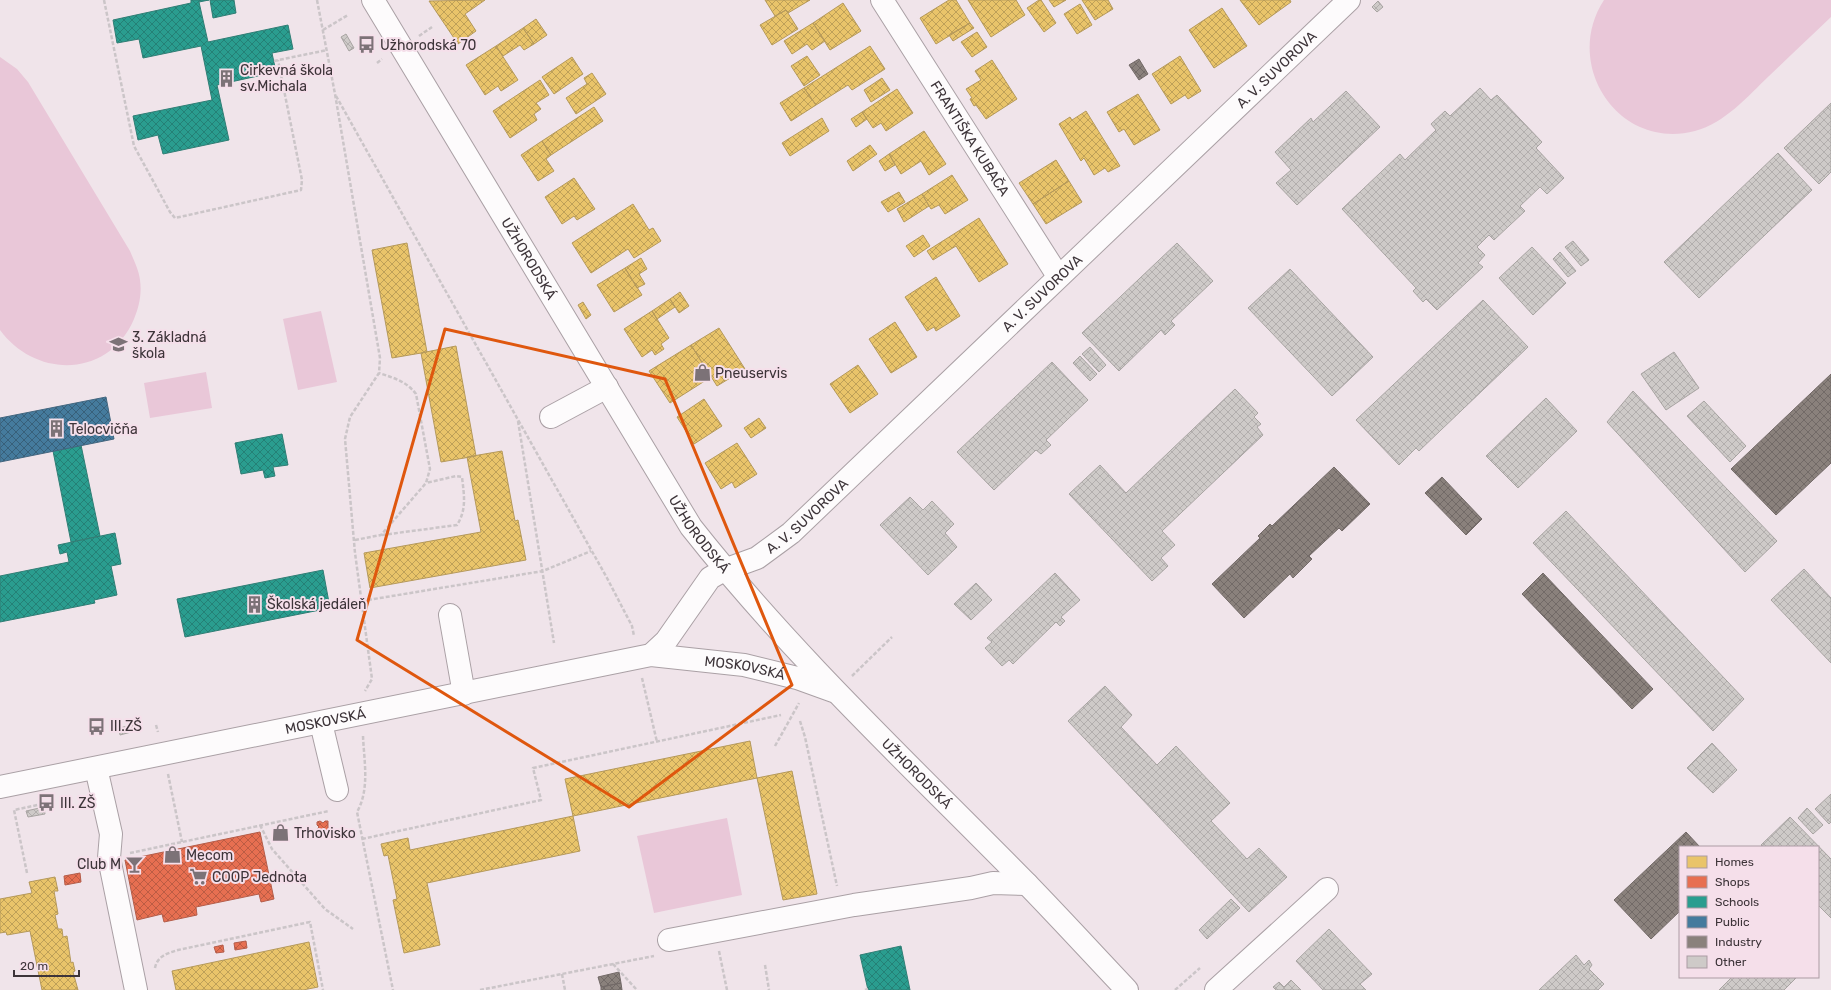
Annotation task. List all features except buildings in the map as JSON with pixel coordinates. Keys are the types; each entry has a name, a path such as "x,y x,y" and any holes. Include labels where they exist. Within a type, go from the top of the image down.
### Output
{"street":[{"name":"UŽHORODSKÁ","path":"373,0 563,318 607,387 691,527 724,570 836,692 1027,884 1127,990"},
{"name":"A. V. SUVOROVA","path":"724,570 757,558 790,533 1349,0"},
{"name":"FRANTIŠKA KUBAČA","path":"885,1 1058,276"},
{"path":"551,417 607,387"},
{"path":"646,664 666,641 710,578 724,570"},
{"path":"450,614 464,694"},
{"name":"MOSKOVSKÁ","path":"0,787 464,694 646,664 744,665 797,678 836,692"},
{"path":"321,723 336,800"},
{"path":"96,768 111,834 109,858 136,990"},
{"path":"669,940 842,908 971,888 993,883 1027,884"},
{"path":"1216,990 1327,888"}],"path":[{"path":"104,0 134,146 170,212 175,218 301,190 302,180 278,60"},
{"path":"317,0 335,94 380,358 379,373 350,417 345,439 355,540 372,679 365,690 365,789 362,803 357,812 393,990"},
{"path":"323,30 348,15"},
{"path":"416,38 432,27"},
{"path":"274,61 327,50"},
{"path":"377,62 382,59"},
{"path":"335,94 518,417 607,578 632,626 634,639"},
{"path":"379,373 400,379 416,394 430,469 426,483 381,535"},
{"path":"518,417 554,643"},
{"path":"355,540 381,535 458,525 463,516 465,503 462,477 456,476 426,483"},
{"path":"362,601 543,571 591,551"},
{"path":"646,664 657,742"},
{"path":"362,839 541,800 533,768 780,715"},
{"path":"775,746 791,718"},
{"path":"800,720 842,908"},
{"path":"167,768 182,842"},
{"path":"80,862 109,858 260,825 336,800"},
{"path":"27,873 14,810 47,803"},
{"path":"356,805 362,803"},
{"path":"260,825 272,849 325,909 352,929"},
{"path":"154,971 156,962 165,954 310,922 323,990"},
{"path":"717,943 727,990"},
{"path":"612,964 637,990"},
{"path":"765,965 770,990"},
{"path":"1176,990 1200,968"},
{"path":"562,974 565,990"}],"highlighted area":[{"path":"445,329 665,379 792,685 629,807 357,640"}],"shaded area":[{"path":"1604,0 1831,0 1831,17 1744,101 1726,116 1695,131 1667,134 1642,128 1621,115 1605,97 1594,75 1590,50 1593,25"},
{"path":"0,57 17,69 28,82 130,251 139,273 141,285 139,305 134,319 123,338 108,352 90,361 71,365 52,364 33,357 15,346 0,330"},
{"path":"321,311 337,382 298,390 283,319"},
{"path":"206,372 212,408 150,418 144,383"},
{"path":"727,818 742,895 654,913 637,836"}],"place":[{"name":"Užhorodská 70","path":"367,45"},
{"name":"Cirkevná škola sv.Michala","path":"227,78"},
{"name":"3. Základná škola","path":"119,345"},
{"name":"Pneuservis","path":"702,373"},
{"name":"Telocvičňa","path":"56,429"},
{"name":"Školská jedáleň","path":"254,604"},
{"name":"III.ZŠ","path":"97,726"},
{"name":"III. ZŠ","path":"47,803"},
{"name":"Trhovisko","path":"281,833"},
{"name":"Mecom","path":"173,855"},
{"name":"Club M","path":"134,864"},
{"name":"COOP Jednota","path":"199,877"}]}
